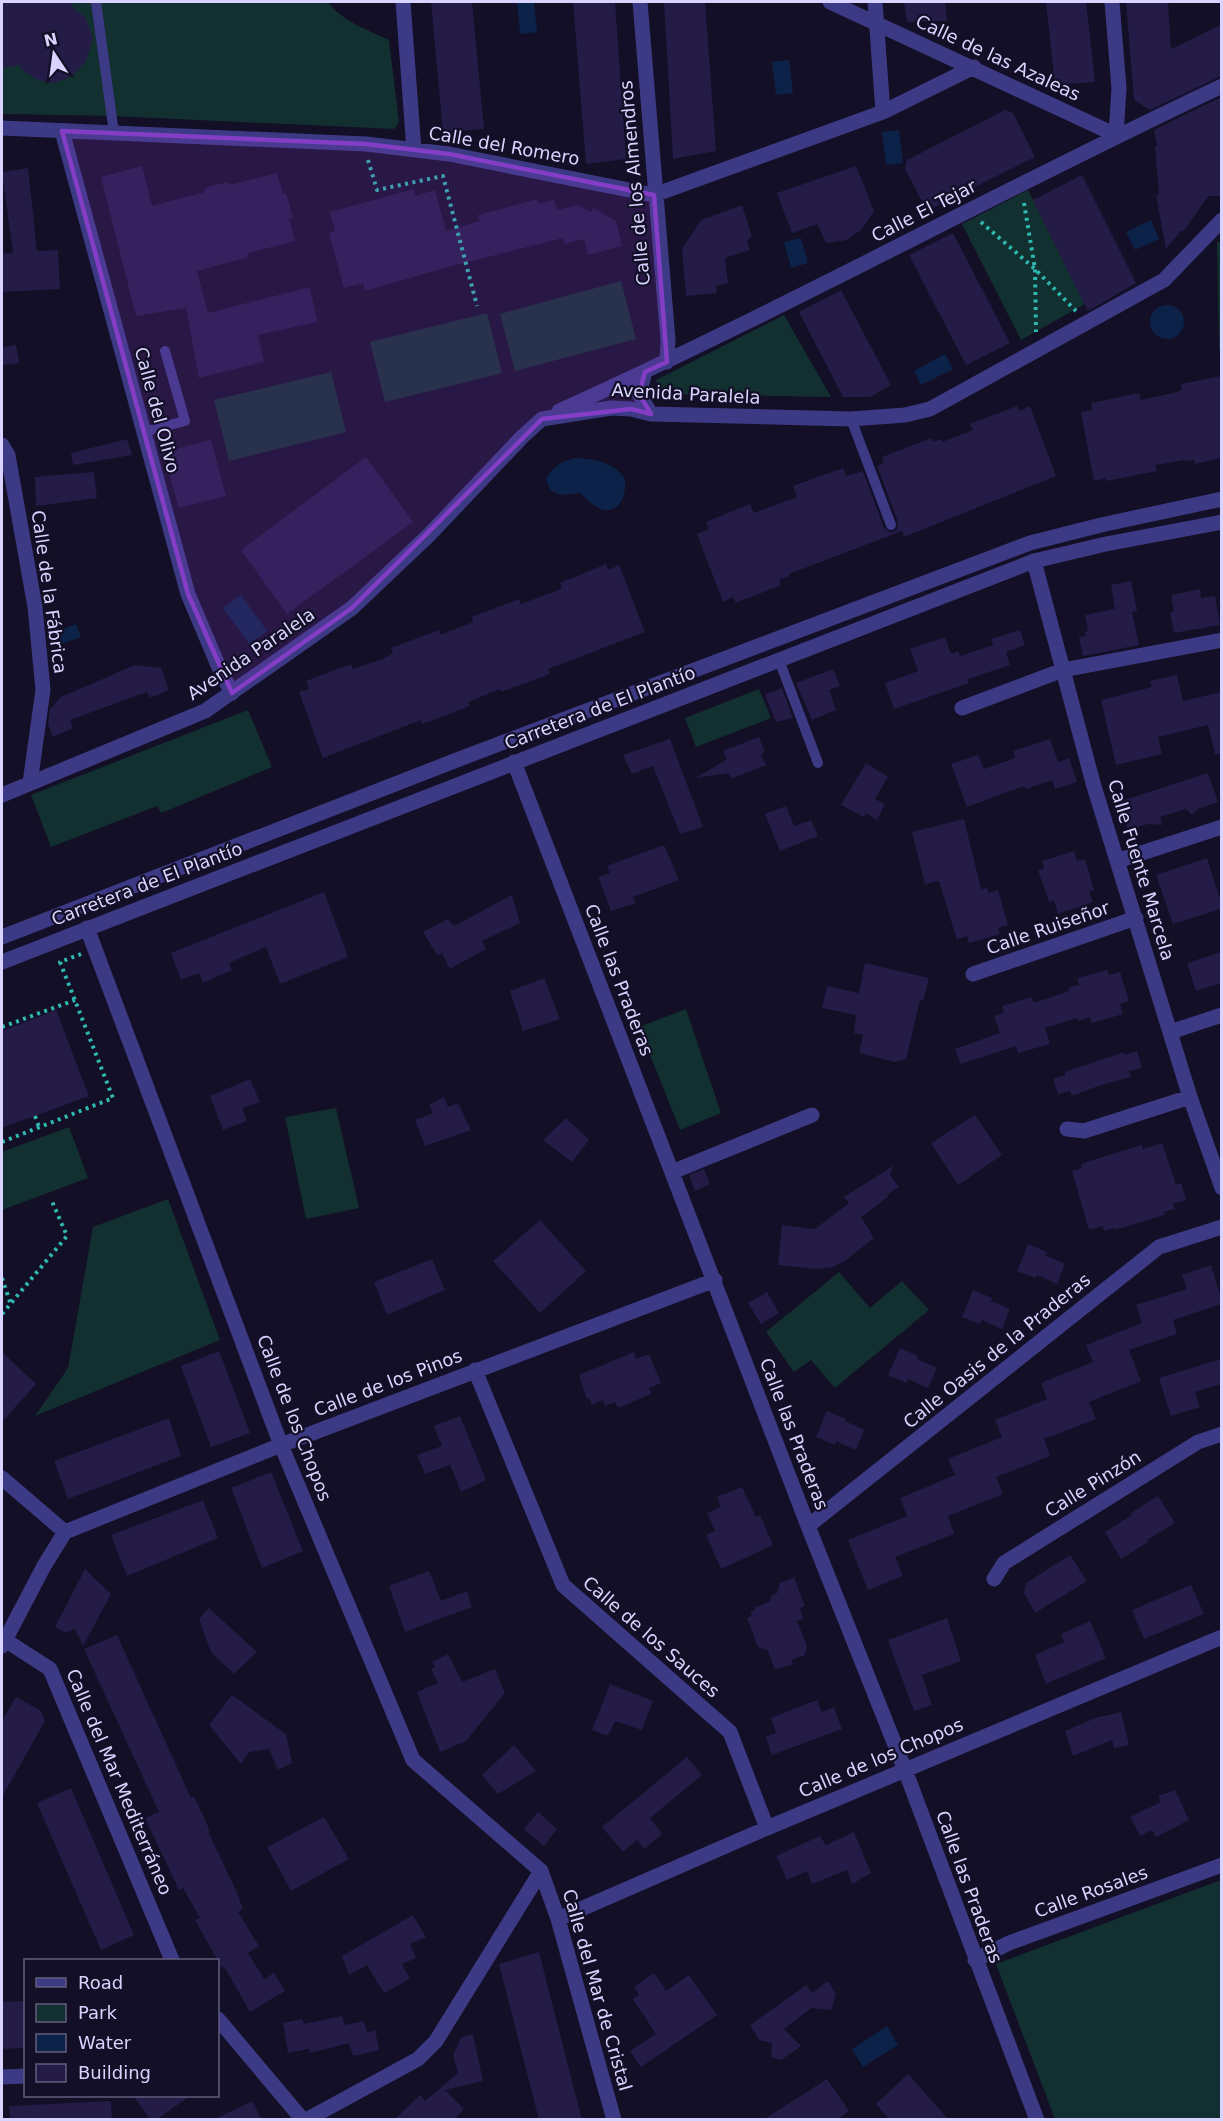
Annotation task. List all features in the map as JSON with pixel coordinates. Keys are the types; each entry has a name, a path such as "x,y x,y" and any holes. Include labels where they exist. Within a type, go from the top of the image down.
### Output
{"street":[{"path":"403,2 414,150"},
{"name":"Calle de los Almendros","path":"640,2 654,195 668,340 666,362"},
{"name":"Calle de las Azaleas","path":"830,2 1116,135"},
{"path":"875,2 883,112"},
{"path":"1112,2 1119,88 1116,135"},
{"path":"654,195 883,112 974,67"},
{"name":"Calle El Tejar","path":"542,419 666,362 1116,135 1221,86"},
{"name":"Calle del Romero","path":"2,128 366,144 449,154 654,195"},
{"name":"Calle del Olivo","path":"62,131 188,594 232,693"},
{"name":"Avenida Paralela","path":"2,795 204,711 232,693 352,608 429,535 542,419 611,408 631,409 651,414 851,419 905,415 930,409 1164,280 1221,220"},
{"path":"645,372 639,394 651,414"},
{"name":"Calle de la Fábrica","path":"2,445 8,455 35,607 43,690 30,783"},
{"name":"Carretera de El Plantío","path":"2,937 462,758 1030,543 1221,499"},
{"name":"Carretera de El Plantío","path":"2,962 1035,561 1106,544 1221,522"},
{"name":"Calle Fuente Marcela","path":"1035,561 1093,783 1190,1097 1221,1188"},
{"path":"962,708 1063,670 1221,640"},
{"name":"Calle las Praderas","path":"514,762 808,1526 905,1770 1037,2120"},
{"path":"1117,861 1221,827"},
{"name":"Calle Ruiseñor","path":"973,974 1136,918"},
{"name":"Calle de los Chopos","path":"87,928 281,1445 413,1760 541,1871"},
{"path":"1170,1032 1221,1015"},
{"path":"1067,1129 1083,1131 1190,1097"},
{"path":"672,1172 812,1115"},
{"name":"Calle Oasis de la Praderas","path":"808,1526 1159,1247 1221,1227"},
{"name":"Calle de los Pinos","path":"65,1532 281,1445 715,1280"},
{"name":"Calle de los Sauces","path":"475,1370 563,1585 730,1732 766,1828"},
{"name":"Calle Pinzón","path":"994,1579 1004,1563 1198,1442 1221,1434"},
{"path":"2,1478 65,1532 3,1643"},
{"name":"Calle de los Chopos","path":"558,1919 766,1828 1221,1637"},
{"name":"Calle del Mar Mediterráneo","path":"3,1643 50,1669 172,1959"},
{"name":"Calle Rosales","path":"975,1960 1009,1943 1221,1864"},
{"path":"219,2020 305,2120 418,2058 436,2041 541,1871"},
{"name":"Calle del Mar de Cristal","path":"541,1871 558,1919 614,2120"},
{"path":"2,2077 24,2076"}],"lane":[{"path":"96,2 114,133"},
{"path":"143,432 185,421 165,351"},
{"path":"851,419 891,525"},
{"path":"779,660 818,763"}],"path":[{"path":"366,144 368,161 377,190 442,176 477,306"},
{"path":"1021,184 1035,269 1036,350"},
{"path":"969,211 1035,269 1087,322"},
{"path":"2,1142 113,1098 60,962 95,949"},
{"path":"2,1029 75,1000"},
{"path":"35,1116 39,1127"},
{"path":"2,1314 67,1236 51,1199"},
{"path":"2,1278 11,1303"}],"highlighted area":[{"path":"62,131 366,144 449,154 654,195 667,362 645,372 639,394 651,414 631,409 542,419 352,608 232,693 188,594"}],"green space":[{"path":"2,2 328,2 348,20 389,40 399,122 394,129 112,116 2,114"},
{"path":"1028,190 1085,304 1021,340 962,224"},
{"path":"1217,242 1222,242 1221,350 1219,350"},
{"path":"621,281 636,339 515,371 500,314"},
{"path":"487,313 502,373 385,402 370,342"},
{"path":"784,315 831,397 660,394 656,380"},
{"path":"331,372 346,432 229,461 214,400"},
{"path":"759,689 771,718 696,747 685,718"},
{"path":"248,710 272,767 161,813 157,806 51,847 31,795"},
{"path":"686,1009 721,1113 680,1130 639,1027"},
{"path":"336,1108 359,1208 306,1219 285,1117"},
{"path":"69,1127 88,1178 2,1210 2,1152"},
{"path":"168,1199 220,1340 35,1416 68,1368 93,1227"},
{"path":"839,1272 870,1308 902,1281 929,1310 835,1388 811,1360 794,1372 766,1332"},
{"path":"1221,1880 1221,2117 1214,2120 1055,2119 996,1964"}],"water":[{"path":"517,2 534,2 537,32 520,34"},
{"path":"789,60 793,93 776,95 772,62"},
{"path":"899,130 903,163 886,165 882,132"},
{"path":"1151,220 1159,239 1135,250 1126,232"},
{"path":"801,238 808,263 791,268 784,242"},
{"path":"1167,305 1179,310 1184,322 1179,334 1167,339 1155,334 1150,322 1155,310"},
{"path":"945,354 953,369 921,385 914,371"},
{"path":"576,458 603,462 624,477 625,491 620,504 610,510 603,510 593,505 580,493 560,495 550,490 546,479 555,467"},
{"path":"241,595 267,631 249,644 223,608"},
{"path":"76,624 81,637 56,646 51,634"},
{"path":"887,2026 898,2045 863,2067 852,2049"}],"building":[{"path":"2,2 72,2 73,8 85,17 93,38 86,61 72,76 54,83 38,80 19,65 2,68"},
{"path":"431,2 472,2 484,129 443,132"},
{"path":"573,2 615,2 626,159 586,164"},
{"path":"664,2 705,2 716,151 673,159"},
{"path":"904,2 945,2 947,21 907,22"},
{"path":"1046,2 1086,2 1095,82 1055,85"},
{"path":"1126,2 1168,2 1171,49 1221,25 1221,76 1150,110 1134,100"},
{"path":"1221,97 1221,196 1208,196 1184,231 1182,230 1166,249 1156,195 1159,195 1155,147 1157,145 1154,130"},
{"path":"1005,110 1013,113 1035,157 927,211 905,169 907,160"},
{"path":"142,166 152,206 205,192 204,188 228,182 229,185 277,173 293,218 289,219 295,241 248,253 249,257 197,271 208,313 310,287 317,322 258,335 264,362 199,378 186,308 136,316 101,177"},
{"path":"856,166 874,211 861,230 847,240 826,243 817,224 792,233 777,193"},
{"path":"28,168 37,251 58,250 60,289 2,292 2,254 13,253 2,172"},
{"path":"1082,175 1136,283 1088,311 1033,200"},
{"path":"414,189 415,196 435,190 446,231 480,221 478,215 538,199 539,204 554,200 557,210 578,205 591,212 593,208 616,221 622,246 588,255 584,239 564,244 563,238 365,291 363,283 344,288 329,233 335,231 330,212"},
{"path":"742,205 752,237 747,240 750,250 725,258 728,283 716,286 717,293 686,296 682,249 701,220"},
{"path":"953,233 1010,343 966,365 909,255"},
{"path":"841,290 891,385 870,397 843,397 799,312"},
{"path":"16,345 19,363 2,365 2,347"},
{"path":"1221,376 1221,458 1195,464 1194,460 1186,460 1155,465 1157,471 1106,481 1105,478 1094,481 1081,412 1092,410 1091,403 1139,393 1141,400 1182,390 1181,384"},
{"path":"1017,406 1019,411 1030,406 1056,476 904,537 902,531 789,574 790,576 779,580 781,585 736,603 733,597 723,602 697,534 709,529 706,522 750,504 754,513 797,497 793,486 843,468 847,476 863,471 884,528 893,532 897,529 898,522 877,466 884,463 882,457 931,438 933,442 941,439 942,442 973,430 970,424"},
{"path":"127,439 132,455 73,465 71,453"},
{"path":"211,440 226,496 179,508 163,452"},
{"path":"366,457 413,522 287,614 241,550"},
{"path":"94,472 97,498 36,506 35,477"},
{"path":"606,564 608,570 619,565 645,632 548,669 550,674 501,692 500,689 468,702 470,706 422,724 421,720 323,758 299,692 309,689 306,681 351,664 353,669 385,658 393,653 391,648 439,630 440,635 473,622 472,617 519,599 521,604 553,592 562,588 560,583"},
{"path":"1131,581 1137,611 1132,612 1139,645 1083,656 1079,637 1086,636 1085,632 1088,631 1085,615 1115,609 1111,585"},
{"path":"1200,589 1201,598 1215,596 1220,625 1174,633 1170,613 1174,612 1171,595"},
{"path":"1020,630 1025,645 1006,652 1010,665 968,679 969,683 894,709 885,683 918,671 910,649 945,637 951,654 958,651 960,656 993,645 991,639"},
{"path":"135,665 161,668 169,690 150,698 147,692 70,720 73,728 53,737 48,724 50,709 61,697"},
{"path":"833,669 840,686 829,690 836,710 812,720 796,683"},
{"path":"1177,675 1183,701 1221,692 1221,754 1215,754 1208,725 1158,737 1162,754 1116,765 1101,700 1152,687 1150,681"},
{"path":"782,688 793,718 776,722 765,695"},
{"path":"759,737 765,752 761,754 766,765 731,779 729,773 696,778 727,759 723,751"},
{"path":"670,739 703,827 680,834 653,766 632,774 623,755"},
{"path":"1050,739 1058,762 1069,758 1077,782 1055,789 1052,780 1026,789 1024,786 967,807 951,764 978,755 984,769 1015,758 1013,751"},
{"path":"866,763 888,777 875,799 885,804 877,820 866,813 864,817 841,805"},
{"path":"1208,773 1218,802 1198,809 1192,815 1186,809 1160,817 1162,825 1148,824 1128,830 1118,802"},
{"path":"786,806 794,826 811,820 818,836 780,851 765,814"},
{"path":"964,819 981,889 987,888 988,893 998,890 1008,925 998,928 1000,934 969,943 967,936 957,940 939,881 925,884 912,832"},
{"path":"664,845 679,880 633,897 636,903 611,911 598,877 610,873 607,866"},
{"path":"1074,851 1077,861 1085,859 1094,890 1089,892 1093,902 1058,914 1054,900 1049,902 1038,870 1044,869 1042,861"},
{"path":"1207,858 1221,902 1221,909 1173,924 1156,875"},
{"path":"324,892 348,957 280,984 266,947 229,963 232,970 203,983 199,973 181,980 171,953"},
{"path":"512,895 520,923 482,941 486,949 450,969 442,953 437,955 423,932 448,919 454,926"},
{"path":"1221,952 1221,983 1196,991 1187,963"},
{"path":"865,963 929,978 923,1001 920,1000 906,1059 895,1062 859,1053 863,1035 854,1033 856,1015 822,1008 827,986 859,993"},
{"path":"1107,970 1109,975 1120,972 1129,1001 1120,1004 1123,1014 1092,1023 1090,1017 1078,1021 1077,1018 1045,1028 1050,1044 1018,1053 1016,1046 961,1064 955,1049 1000,1033 994,1016 1004,1013 1002,1006 1032,997 1034,1003 1069,991 1068,988 1079,985 1077,978"},
{"path":"544,978 560,1019 523,1031 510,991"},
{"path":"56,1010 89,1096 2,1128 2,1031"},
{"path":"1137,1051 1142,1068 1129,1071 1131,1077 1072,1096 1070,1091 1058,1094 1053,1079 1065,1075 1065,1072 1124,1052 1125,1055"},
{"path":"250,1079 260,1102 242,1108 247,1121 223,1130 210,1096"},
{"path":"444,1097 448,1107 458,1103 471,1130 425,1146 415,1120 433,1113 429,1105"},
{"path":"975,1115 1002,1155 958,1185 931,1143"},
{"path":"566,1118 589,1140 572,1162 543,1140"},
{"path":"1162,1143 1176,1185 1181,1183 1186,1200 1173,1204 1175,1209 1164,1212 1164,1215 1115,1230 1114,1228 1104,1231 1103,1226 1089,1230 1072,1171 1082,1168 1081,1164 1112,1154 1142,1145 1143,1149"},
{"path":"893,1166 890,1175 899,1187 861,1217 874,1238 845,1261 833,1267 816,1269 778,1265 782,1225 815,1229 849,1203 844,1197"},
{"path":"704,1169 710,1184 695,1191 689,1175"},
{"path":"540,1220 586,1271 540,1313 493,1261"},
{"path":"1028,1244 1047,1252 1045,1255 1065,1264 1057,1284 1037,1275 1035,1278 1017,1271"},
{"path":"432,1259 445,1290 387,1315 374,1282"},
{"path":"1211,1265 1221,1304 1173,1320 1177,1334 1129,1350 1141,1381 1089,1402 1096,1419 1044,1439 1050,1456 996,1477 1003,1494 948,1516 954,1534 895,1557 903,1576 868,1590 848,1540 907,1516 900,1498 955,1475 948,1459 1002,1437 995,1420 1047,1399 1041,1383 1093,1362 1086,1345 1142,1323 1136,1305 1187,1289 1182,1275"},
{"path":"973,1290 1010,1309 1002,1329 982,1320 980,1324 962,1317"},
{"path":"767,1292 779,1313 761,1324 748,1303"},
{"path":"900,1348 937,1368 928,1388 908,1379 906,1383 888,1375"},
{"path":"219,1351 250,1433 211,1447 181,1366"},
{"path":"2,1352 36,1384 2,1422"},
{"path":"634,1352 636,1359 649,1354 661,1383 649,1388 651,1394 618,1408 615,1402 605,1406 603,1400 592,1405 589,1398 587,1399 579,1375"},
{"path":"1221,1359 1221,1384 1195,1392 1200,1407 1171,1416 1159,1378"},
{"path":"827,1411 864,1430 856,1450 836,1441 835,1445 816,1437"},
{"path":"460,1416 486,1480 461,1492 450,1465 425,1474 417,1455 442,1446 434,1426"},
{"path":"169,1418 181,1456 68,1499 54,1461"},
{"path":"271,1472 303,1551 262,1568 231,1488"},
{"path":"742,1487 756,1517 760,1515 773,1545 721,1569 706,1535 715,1531 707,1513 721,1507 717,1497"},
{"path":"1158,1496 1175,1523 1121,1559 1105,1532"},
{"path":"203,1500 218,1538 127,1576 111,1535"},
{"path":"1070,1555 1087,1581 1035,1613 1024,1593 1026,1583"},
{"path":"85,1569 111,1594 83,1646 75,1629 66,1633 55,1627"},
{"path":"429,1571 441,1601 467,1591 472,1607 405,1632 389,1586"},
{"path":"794,1577 805,1606 800,1608 803,1619 797,1621 807,1646 805,1655 791,1660 793,1664 775,1670 768,1651 758,1647 747,1618 752,1616 750,1612 755,1610 754,1608 770,1601 772,1595 777,1593 780,1583"},
{"path":"1191,1585 1204,1614 1144,1639 1132,1610"},
{"path":"209,1608 257,1652 234,1674 211,1652 199,1619"},
{"path":"947,1618 961,1661 922,1675 932,1705 914,1711 888,1640"},
{"path":"1090,1621 1106,1658 1046,1684 1035,1655 1064,1642 1061,1634"},
{"path":"117,1635 191,1798 194,1797 210,1831 208,1831 243,1909 238,1912 259,1946 248,1953 264,1979 274,1973 285,1991 250,2012 195,1920 200,1918 183,1888 179,1890 145,1818 159,1812 84,1649"},
{"path":"448,1654 462,1682 495,1669 505,1693 466,1741 440,1752 417,1692 438,1683 431,1669 435,1667 432,1662"},
{"path":"610,1684 653,1701 642,1730 615,1721 608,1736 592,1730"},
{"path":"232,1695 286,1734 292,1763 278,1770 269,1749 249,1752 241,1764 209,1725"},
{"path":"16,1697 40,1710 45,1721 2,1797 2,1721"},
{"path":"817,1700 822,1712 834,1707 842,1729 772,1755 766,1737 776,1733 771,1718"},
{"path":"1121,1712 1129,1745 1114,1748 1112,1740 1073,1756 1065,1731 1095,1718"},
{"path":"514,1745 536,1771 498,1794 482,1775"},
{"path":"687,1757 702,1775 650,1818 662,1834 644,1849 637,1840 623,1852 602,1827"},
{"path":"71,1788 134,1935 101,1950 37,1803"},
{"path":"1175,1790 1189,1820 1156,1837 1152,1830 1140,1836 1130,1817 1161,1802 1158,1796"},
{"path":"538,1812 557,1829 544,1846 524,1829"},
{"path":"324,1817 349,1859 291,1891 267,1847"},
{"path":"854,1832 871,1873 852,1884 847,1870 812,1884 807,1871 787,1880 776,1856 820,1836 826,1845"},
{"path":"413,1915 426,1937 410,1944 416,1958 402,1964 410,1979 384,1993 367,1965 349,1975 342,1956"},
{"path":"539,1952 582,2120 539,2120 499,1964"},
{"path":"654,1973 666,1991 689,1975 717,2015 641,2067 630,2051 656,2034 633,1999 639,1995 634,1987"},
{"path":"828,1981 836,1994 831,2010 811,2008 784,2029 801,2046 781,2060 771,2057 772,2043 759,2040 750,2025 806,1985 812,1993"},
{"path":"24,2001 24,2048 2,2049 2,2002"},
{"path":"342,2016 345,2025 364,2021 367,2033 375,2030 379,2050 353,2056 349,2043 310,2053 309,2049 288,2053 283,2023 302,2019 304,2024"},
{"path":"473,2034 483,2081 445,2090 464,2109 454,2120 394,2120 420,2095 425,2101 458,2073 453,2055 461,2037"},
{"path":"908,2074 949,2120 890,2120 876,2104"},
{"path":"827,2079 849,2111 837,2120 763,2120"},
{"path":"134,2097 189,2097 156,2120 151,2120"},
{"path":"111,2101 112,2120 10,2120 9,2106"},
{"path":"252,2101 262,2120 213,2120"}]}
